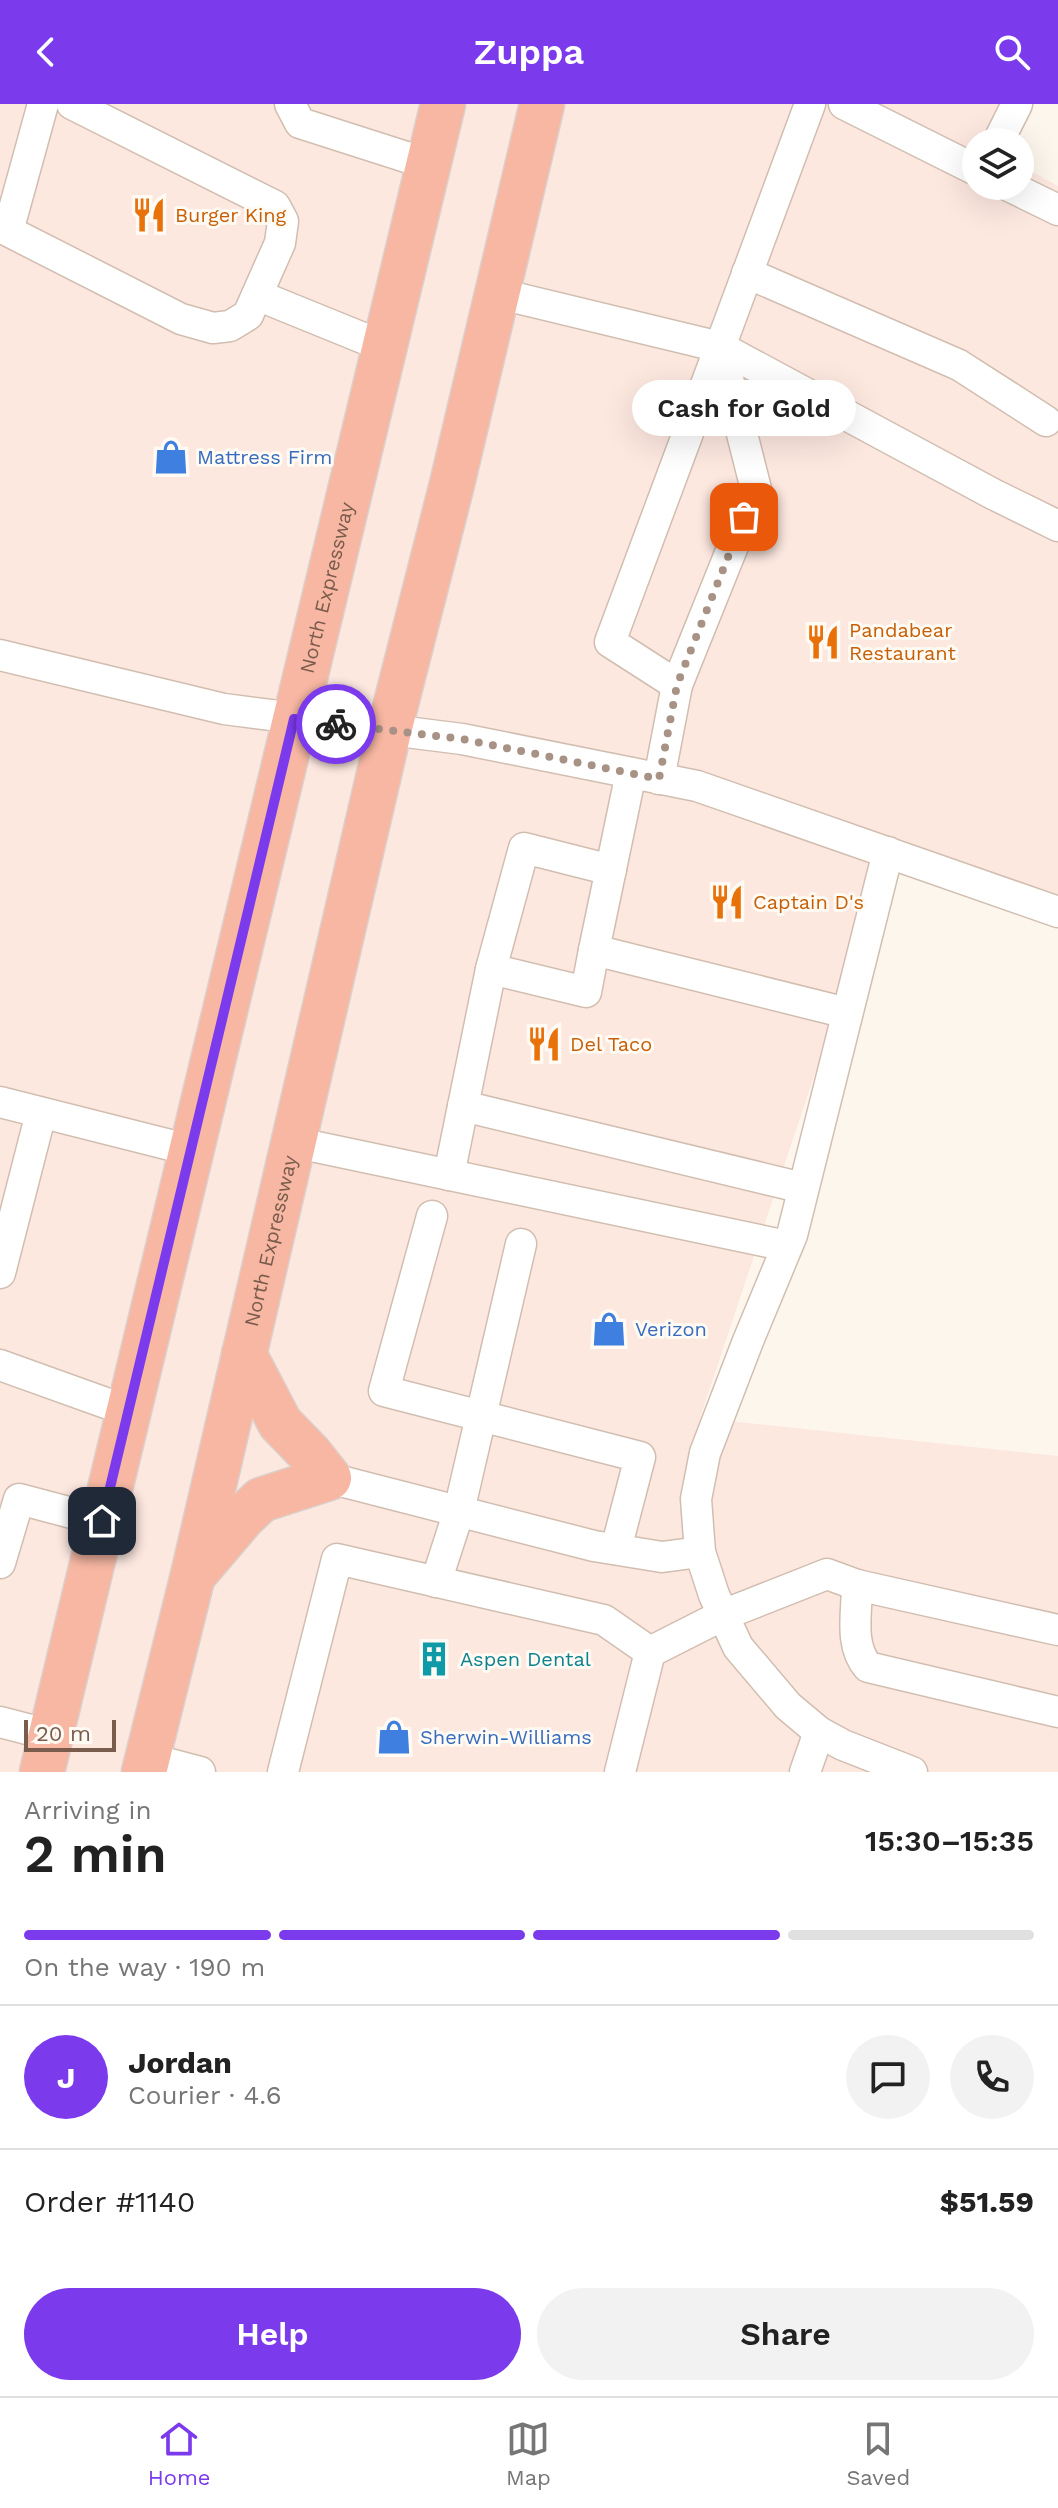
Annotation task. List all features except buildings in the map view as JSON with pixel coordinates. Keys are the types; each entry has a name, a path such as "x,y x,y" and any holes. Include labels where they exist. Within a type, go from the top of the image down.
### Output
{"highway":[{"name":"North Expressway","path":"46,1753 443,104"},
{"name":"North Expressway","path":"146,1765 389,731 452,484 542,104"},
{"path":"193,1575 261,1500 329,1478 280,1423 244,1354"}],"street":[{"path":"43,104 8,231 181,319 213,328 230,326 248,315 280,243 283,221 275,206 72,104"},
{"path":"290,104 300,123 428,164"},
{"path":"677,685 610,642 810,104"},
{"path":"844,104 962,163"},
{"path":"1005,128 1017,104"},
{"path":"1034,198 1058,210"},
{"path":"747,273 959,365 1054,416"},
{"path":"496,293 720,347 1058,526"},
{"path":"257,295 385,347"},
{"path":"491,969 586,992 611,870 677,685 756,489 720,347"},
{"path":"0,655 224,709 462,739 697,786 1058,912"},
{"path":"449,1175 491,969 524,848 611,870"},
{"path":"888,852 787,1246 705,1453 696,1499 700,1552 738,1647 788,1706 819,1732 843,1745 912,1772"},
{"path":"594,950 847,1013"},
{"path":"0,1102 190,1150"},
{"path":"463,1106 803,1188"},
{"path":"0,1273 9,1201 41,1113"},
{"path":"293,1142 787,1246"},
{"path":"432,1216 384,1391 640,1457 616,1549"},
{"path":"436,1582 459,1511 521,1244"},
{"path":"0,1365 128,1411"},
{"path":"329,1478 594,1546 662,1557 700,1552"},
{"path":"0,1563 19,1499 102,1521"},
{"path":"283,1772 337,1559 604,1620 650,1652"},
{"path":"620,1772 650,1652 723,1615 827,1574 857,1585 1058,1630"},
{"path":"857,1585 856,1645 868,1667 1058,1712"},
{"path":"0,1722 46,1753"},
{"path":"805,1772 819,1732"},
{"path":"146,1765 200,1772"}],"shaded area":[{"path":"0,104 1012,104 1001,128 962,128 962,200 1034,200 1034,173 1058,186 1058,903 892,843 700,1418 1058,1456 1058,1772 0,1772"}],"way so far":[{"path":"336,724 462,739 659,779 677,685 744,517"}],"place":[{"name":"Burger King","path":"149,215"},
{"name":"Mattress Firm","path":"171,457"},
{"name":"Cash for Gold","path":"744,517"},
{"name":"Pandabear Restaurant","path":"823,642"},
{"name":"Captain D's","path":"727,902"},
{"name":"Del Taco","path":"544,1044"},
{"name":"Verizon","path":"609,1329"},
{"name":"Aspen Dental","path":"434,1659"},
{"name":"Sherwin-Williams","path":"394,1737"}],"route":[{"path":"102,1521 294,719 336,724"}]}
